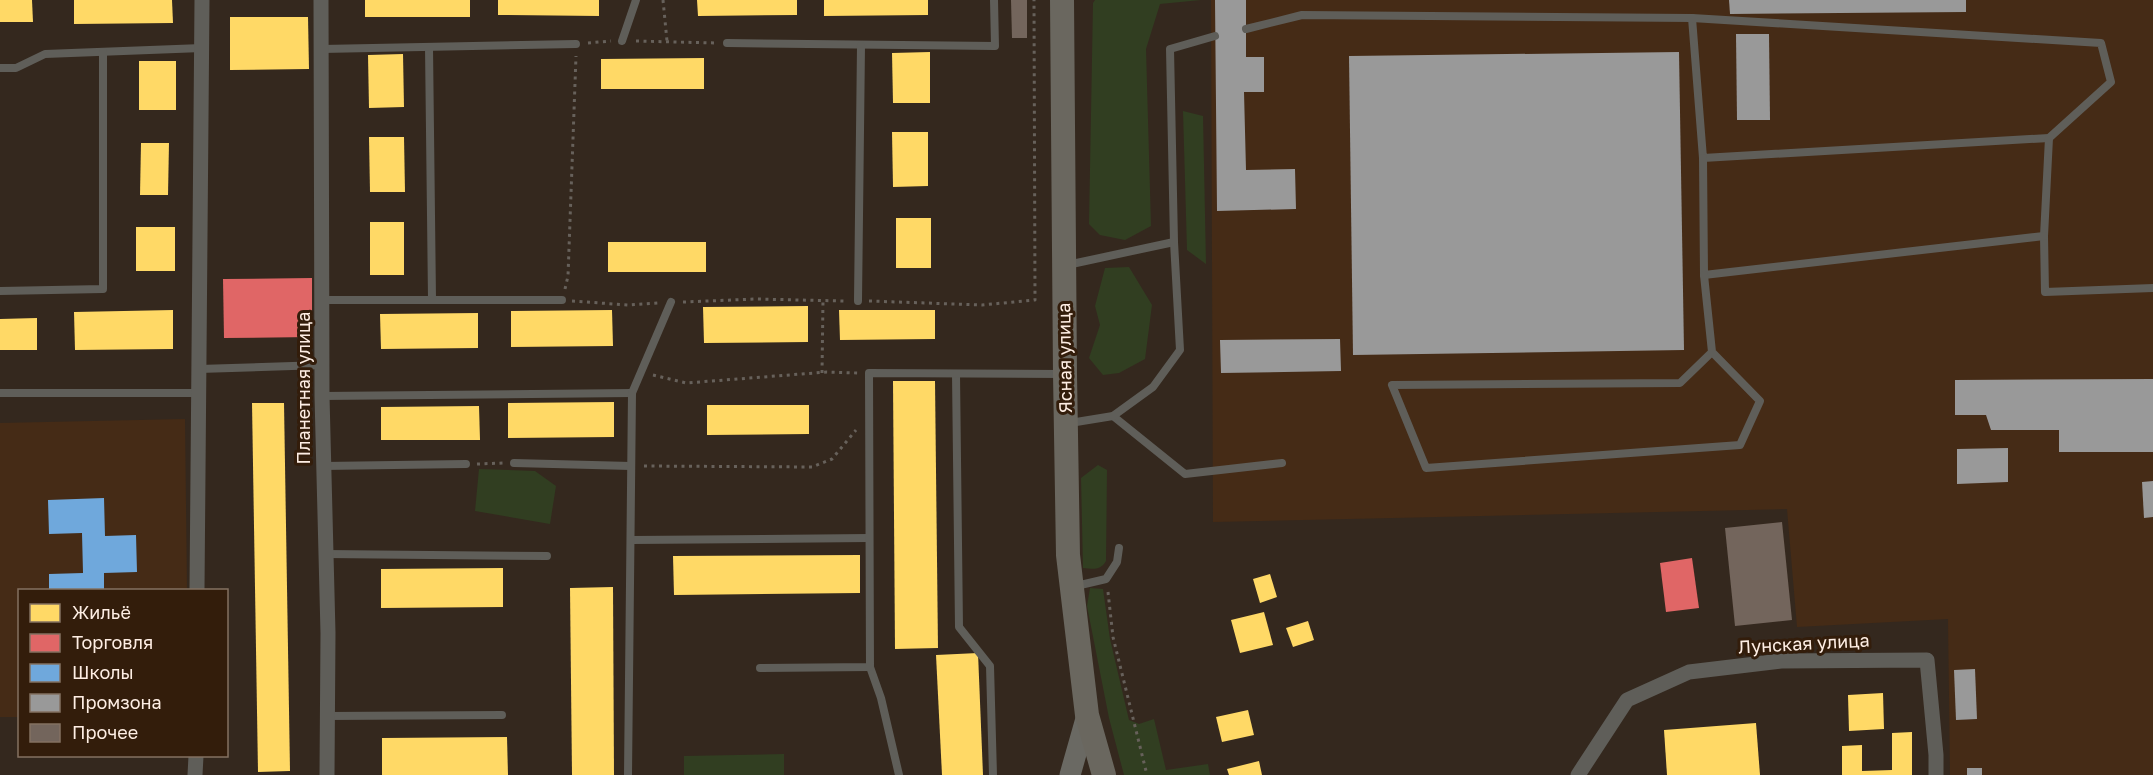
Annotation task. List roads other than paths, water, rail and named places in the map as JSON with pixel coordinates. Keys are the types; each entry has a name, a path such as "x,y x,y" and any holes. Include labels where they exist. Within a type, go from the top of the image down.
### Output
{"main road":[{"name":"Ясная улица","path":"1062,0 1068,555 1087,715 1104,775"},
{"path":"1070,775 1087,715"}],"street":[{"path":"197,589 202,0"},
{"name":"Планетная улица","path":"321,0 322,396 327,775"},
{"name":"Лунская улица","path":"1578,775 1627,700 1689,672 1780,660 1927,660 1936,775"},
{"path":"195,775 196,757"}],"lane":[{"path":"622,40 636,0"},
{"path":"728,43 995,46 994,0"},
{"path":"1246,29 1302,15 1692,18 2101,43 2111,82 2049,138 1703,158"},
{"path":"1692,18 1703,158 1704,275 1712,352 1760,401 1740,445 1426,468 1392,385 1680,383 1712,352"},
{"path":"1066,424 1113,416 1153,387 1180,350 1174,242 1170,49 1215,36"},
{"path":"322,49 576,44"},
{"path":"858,301 861,46"},
{"path":"429,47 432,299"},
{"path":"0,68 16,68 45,54 202,48"},
{"path":"0,291 103,289 103,52"},
{"path":"2049,138 2044,236 2045,292 2153,288"},
{"path":"1704,275 2044,236"},
{"path":"1064,266 1174,242"},
{"path":"322,300 562,300"},
{"path":"628,775 632,393 671,302"},
{"path":"199,369 323,365"},
{"path":"898,775 881,698 870,667 869,374 1065,374"},
{"path":"956,374 959,627 990,666 993,775"},
{"path":"0,393 199,393"},
{"path":"322,396 632,393"},
{"path":"1113,416 1185,474 1282,463"},
{"path":"514,463 631,466"},
{"path":"323,466 466,464"},
{"path":"631,540 869,538"},
{"path":"1071,587 1106,579 1117,562 1119,548"},
{"path":"325,554 546,556"},
{"path":"760,668 870,667"},
{"path":"328,716 502,715"}]}
